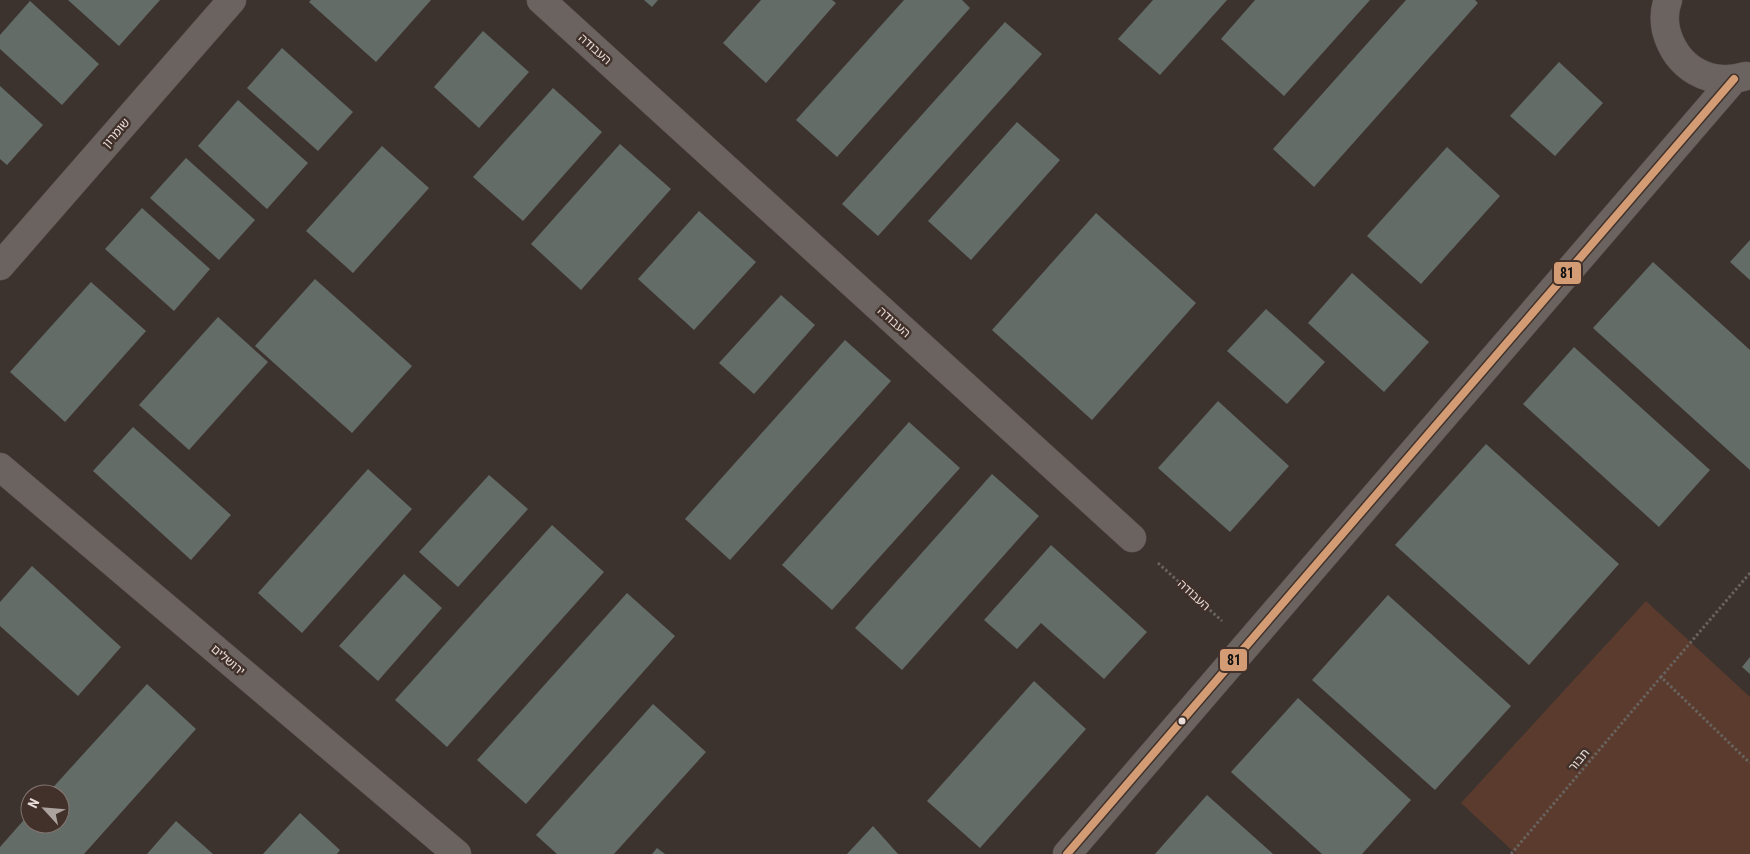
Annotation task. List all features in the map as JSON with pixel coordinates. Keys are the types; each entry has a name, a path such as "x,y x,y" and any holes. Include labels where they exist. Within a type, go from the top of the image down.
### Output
{"street":[{"name":"שומרון","path":"0,266 232,0"},
{"name":"העבודה","path":"541,0 1132,538"},
{"path":"1663,2 1664,21 1670,44 1683,62 1694,71 1713,78 1742,77"},
{"path":"1068,854 1247,645 1742,77"},
{"name":"ירושלים","path":"0,467 456,854"}],"path":[{"name":"העבודה","path":"1132,538 1247,645"},
{"name":"תבור","path":"1511,854 1750,573"},
{"path":"1661,677 1750,763"}],"shaded area":[{"path":"1646,601 1750,697 1750,854 1516,854 1461,803"}],"building":[{"path":"68,0 160,0 119,46"},
{"path":"311,0 431,0 376,62 309,2"},
{"path":"644,0 658,0 652,7"},
{"path":"761,0 832,0 836,3 766,83 723,43"},
{"path":"904,0 962,0 970,8 837,157 796,120"},
{"path":"1153,0 1227,0 1160,75 1118,39"},
{"path":"1255,0 1370,0 1284,96 1221,39"},
{"path":"1406,0 1475,0 1478,3 1314,187 1273,149"},
{"path":"30,1 99,64 62,105 0,49 0,35"},
{"path":"1005,22 1042,54 878,236 842,204"},
{"path":"483,31 529,72 479,128 434,87"},
{"path":"282,48 353,112 318,151 247,88"},
{"path":"1559,62 1603,103 1555,156 1510,116"},
{"path":"0,86 43,125 7,165 0,159"},
{"path":"553,88 602,132 523,221 473,177"},
{"path":"238,100 308,163 267,209 198,146"},
{"path":"1017,122 1060,160 971,260 928,221"},
{"path":"620,144 671,189 581,290 531,244"},
{"path":"382,146 429,188 353,273 306,231"},
{"path":"1447,147 1500,196 1421,284 1367,236"},
{"path":"186,158 255,220 219,260 150,198"},
{"path":"142,208 210,269 174,311 105,249"},
{"path":"699,211 756,262 694,330 638,279"},
{"path":"1096,213 1196,303 1092,420 992,330"},
{"path":"1750,240 1750,280 1730,262"},
{"path":"1653,262 1750,350 1750,470 1593,328"},
{"path":"1352,273 1429,342 1384,392 1308,323"},
{"path":"315,279 412,366 352,433 255,346"},
{"path":"91,282 146,331 65,422 10,372"},
{"path":"781,295 815,325 754,394 719,363"},
{"path":"1266,309 1325,362 1287,404 1227,351"},
{"path":"218,317 268,362 189,450 139,405"},
{"path":"845,340 891,381 730,560 685,519"},
{"path":"1574,347 1710,470 1659,527 1523,404"},
{"path":"1218,401 1289,466 1230,532 1158,468"},
{"path":"909,422 960,468 832,610 782,565"},
{"path":"133,427 231,515 191,560 93,471"},
{"path":"1486,444 1619,564 1529,665 1395,545"},
{"path":"368,469 412,509 302,633 258,593"},
{"path":"992,474 1039,516 902,670 855,628"},
{"path":"489,475 528,509 458,587 419,552"},
{"path":"552,525 604,572 447,747 395,700"},
{"path":"1051,545 1147,632 1104,679 1041,623 1017,649 984,620"},
{"path":"32,566 121,647 78,696 0,626 0,602"},
{"path":"404,574 442,608 378,681 339,646"},
{"path":"627,593 675,636 526,804 477,760"},
{"path":"1388,595 1511,706 1435,790 1312,680"},
{"path":"1750,657 1750,674 1742,667"},
{"path":"1034,681 1086,729 980,848 927,801"},
{"path":"147,684 196,729 84,854 0,854 0,847 20,824 20,834 70,834 70,784 56,784"},
{"path":"1298,698 1411,800 1362,854 1322,854 1231,772"},
{"path":"653,704 706,752 614,854 557,854 536,835"},
{"path":"1207,795 1273,854 1155,854"},
{"path":"300,813 340,850 337,854 263,854"},
{"path":"176,821 213,854 147,854"},
{"path":"873,826 898,854 847,854"},
{"path":"657,848 665,854 652,854"}],"transit line":[{"name":"81","path":"1067,854 1734,79"}]}
